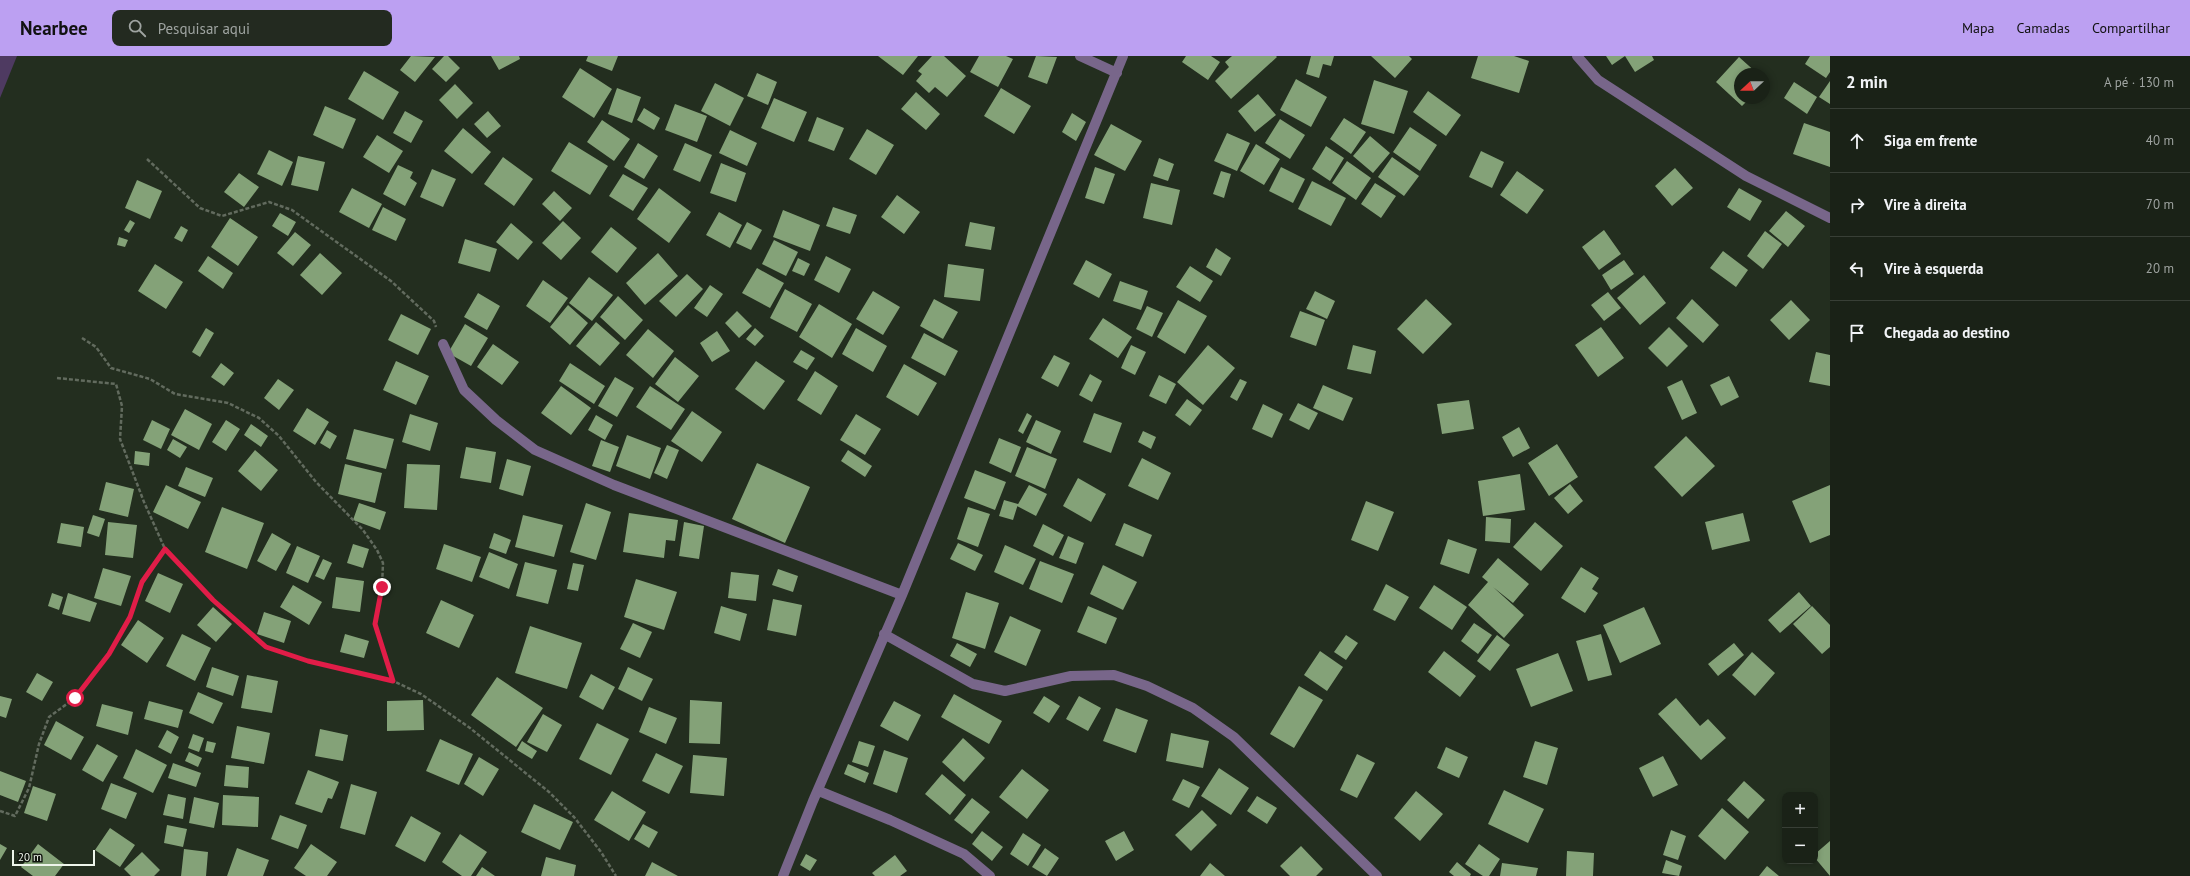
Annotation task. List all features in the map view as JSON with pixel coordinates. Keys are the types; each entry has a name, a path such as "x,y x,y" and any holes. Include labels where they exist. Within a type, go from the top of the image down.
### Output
{"street":[{"path":"1080,56 1117,73"},
{"path":"784,876 813,801 819,791 884,634 902,595 1123,56"},
{"path":"1577,56 1598,80 1739,172 1830,218"},
{"path":"443,344 464,390 496,420 535,450 614,485 902,595"},
{"path":"884,634 973,684 1005,690 1071,676 1114,674 1147,686 1193,708 1234,737 1377,876"},
{"path":"819,791 890,820 964,854 990,876"}],"path":[{"path":"147,159 200,208 222,216 269,202 292,210 391,282 434,321 443,344"},
{"path":"82,338 96,347 111,368 150,379 175,394 228,403 259,418 279,436 316,482 363,530 384,563 382,587 375,624 393,681"},
{"path":"57,378 116,384 122,406 120,439 144,502 165,549 213,600 266,647 308,661 393,681 421,694 464,724 544,787 574,817 601,852 616,876"},
{"path":"0,811 15,816 29,788 39,744 49,717 75,698 109,654 130,617 142,582 165,549"}],"shaded area":[{"path":"0,56 17,56 0,98"}],"building":[{"path":"411,56 435,57 415,82 400,70"},
{"path":"444,56 448,56 460,68 446,82 432,69"},
{"path":"491,56 519,56 520,59 499,70"},
{"path":"588,56 618,56 612,71 586,61"},
{"path":"878,56 918,56 903,75"},
{"path":"932,56 944,56 966,76 947,97 935,87 929,93 916,81 922,74 918,71"},
{"path":"979,56 1006,56 1013,59 998,87 970,72"},
{"path":"1036,56 1057,57 1047,84 1028,77"},
{"path":"1186,56 1211,56 1220,62 1208,80 1182,62"},
{"path":"1232,56 1277,57 1231,99 1215,81 1229,67 1225,62"},
{"path":"1311,56 1334,56 1331,66 1323,64 1319,78 1306,74"},
{"path":"1371,56 1409,56 1412,59 1395,78"},
{"path":"1478,56 1514,56 1529,61 1519,93 1471,78"},
{"path":"1606,56 1625,56 1612,65"},
{"path":"1625,56 1652,56 1654,60 1635,72"},
{"path":"1810,56 1830,56 1830,72 1826,78 1805,64"},
{"path":"1739,57 1751,68 1734,68 1734,99 1716,82"},
{"path":"580,68 612,89 594,118 562,97"},
{"path":"364,71 399,92 383,120 348,99"},
{"path":"757,73 777,82 768,105 747,96"},
{"path":"1296,79 1327,97 1311,127 1280,110"},
{"path":"1374,80 1408,91 1394,134 1361,124"},
{"path":"1830,81 1830,104 1819,97"},
{"path":"1794,82 1817,97 1807,114 1784,98"},
{"path":"715,83 744,98 730,126 701,111"},
{"path":"455,84 473,103 457,119 439,100"},
{"path":"617,88 641,97 632,123 608,114"},
{"path":"1001,88 1031,106 1014,134 984,116"},
{"path":"1428,91 1461,115 1446,136 1413,112"},
{"path":"916,92 940,114 926,130 901,109"},
{"path":"1258,94 1276,115 1255,132 1238,111"},
{"path":"774,98 807,112 794,142 761,128"},
{"path":"675,104 707,116 697,142 665,130"},
{"path":"325,106 356,119 343,149 313,135"},
{"path":"644,108 660,118 654,130 637,120"},
{"path":"405,111 423,121 411,143 393,133"},
{"path":"488,111 501,126 487,138 474,124"},
{"path":"1072,113 1086,122 1076,141 1062,132"},
{"path":"817,117 844,128 834,151 808,141"},
{"path":"1344,118 1366,132 1351,154 1330,139"},
{"path":"1280,119 1305,135 1290,159 1265,143"},
{"path":"602,120 630,139 614,161 587,142"},
{"path":"1804,123 1830,132 1830,167 1793,154"},
{"path":"1111,124 1142,141 1125,171 1094,155"},
{"path":"1410,127 1437,145 1420,171 1393,152"},
{"path":"463,128 491,152 472,174 444,151"},
{"path":"867,129 894,145 876,175 849,159"},
{"path":"730,130 757,143 747,166 719,153"},
{"path":"1227,133 1250,143 1237,171 1214,161"},
{"path":"377,135 403,151 389,173 363,157"},
{"path":"1370,136 1390,153 1373,173 1353,156"},
{"path":"569,142 608,166 590,195 551,171"},
{"path":"638,143 658,156 644,179 624,167"},
{"path":"685,143 712,155 700,182 673,170"},
{"path":"1256,144 1280,159 1264,185 1240,171"},
{"path":"1326,146 1344,158 1330,181 1312,169"},
{"path":"269,150 293,162 282,186 257,174"},
{"path":"1481,151 1504,162 1492,188 1469,177"},
{"path":"298,156 325,162 318,191 291,185"},
{"path":"503,157 533,179 514,206 484,184"},
{"path":"1392,157 1419,176 1404,196 1378,177"},
{"path":"1159,158 1174,164 1168,181 1153,176"},
{"path":"1347,161 1371,178 1356,200 1332,183"},
{"path":"721,163 746,173 736,202 710,193"},
{"path":"398,165 413,172 410,178 417,183 405,206 383,194"},
{"path":"1095,167 1115,174 1104,204 1085,198"},
{"path":"1281,167 1305,179 1293,203 1269,191"},
{"path":"1675,168 1693,188 1672,206 1655,186"},
{"path":"432,169 456,179 443,207 420,197"},
{"path":"1221,171 1231,174 1224,198 1213,194"},
{"path":"1517,171 1544,190 1527,214 1500,195"},
{"path":"239,173 259,187 244,207 224,192"},
{"path":"623,174 648,188 633,211 609,196"},
{"path":"137,180 162,191 150,219 125,208"},
{"path":"1312,181 1346,198 1331,226 1298,209"},
{"path":"1151,183 1180,190 1172,225 1143,218"},
{"path":"1375,183 1396,196 1381,218 1361,204"},
{"path":"352,188 382,204 369,228 339,212"},
{"path":"659,188 691,212 669,243 637,219"},
{"path":"1739,188 1762,201 1750,221 1727,207"},
{"path":"554,191 572,208 560,221 542,204"},
{"path":"897,195 920,212 904,234 881,217"},
{"path":"383,207 406,219 396,241 372,230"},
{"path":"833,207 857,215 850,234 826,226"},
{"path":"783,210 820,225 810,251 773,237"},
{"path":"1786,211 1805,226 1788,247 1769,231"},
{"path":"719,212 742,225 730,248 706,235"},
{"path":"280,213 296,222 288,236 272,226"},
{"path":"230,218 258,237 238,266 211,247"},
{"path":"130,220 135,223 129,233 124,230"},
{"path":"563,221 581,238 561,260 542,243"},
{"path":"747,222 762,230 751,250 736,243"},
{"path":"970,222 995,227 991,250 965,246"},
{"path":"511,223 533,242 518,260 496,242"},
{"path":"181,226 188,230 182,242 174,238"},
{"path":"611,227 637,248 617,273 591,252"},
{"path":"1604,230 1621,254 1599,270 1582,247"},
{"path":"1765,231 1782,244 1763,269 1747,256"},
{"path":"295,232 311,245 293,266 277,253"},
{"path":"119,237 128,240 125,247 117,245"},
{"path":"465,239 497,249 490,272 458,263"},
{"path":"774,240 798,252 786,276 762,264"},
{"path":"1216,248 1231,258 1221,276 1206,267"},
{"path":"1723,251 1748,270 1736,287 1710,268"},
{"path":"320,253 342,273 322,295 300,275"},
{"path":"658,253 678,276 645,305 626,283"},
{"path":"208,256 233,273 223,289 198,271"},
{"path":"826,256 851,269 839,293 814,280"},
{"path":"798,258 810,264 804,276 792,271"},
{"path":"1086,260 1112,274 1099,298 1073,284"},
{"path":"1624,260 1634,274 1611,290 1602,275"},
{"path":"155,264 183,282 166,309 138,291"},
{"path":"948,264 984,269 980,301 944,297"},
{"path":"1190,266 1213,281 1200,302 1176,287"},
{"path":"757,268 784,283 770,308 742,293"},
{"path":"687,274 703,289 676,317 659,301"},
{"path":"1644,275 1666,303 1640,325 1617,298"},
{"path":"589,277 613,295 592,321 569,303"},
{"path":"543,280 568,298 550,323 526,306"},
{"path":"1120,281 1148,291 1141,310 1113,301"},
{"path":"710,285 723,294 707,317 694,308"},
{"path":"785,289 812,304 797,332 770,318"},
{"path":"873,291 900,307 883,335 856,319"},
{"path":"1315,291 1335,301 1327,319 1306,309"},
{"path":"1608,292 1621,308 1604,321 1591,305"},
{"path":"478,293 500,306 487,330 464,317"},
{"path":"618,296 643,320 625,340 600,317"},
{"path":"934,299 958,312 943,339 920,326"},
{"path":"1426,299 1452,324 1423,354 1397,329"},
{"path":"1692,299 1719,325 1703,343 1676,318"},
{"path":"1178,300 1207,316 1185,354 1157,337"},
{"path":"1791,300 1810,320 1789,340 1770,320"},
{"path":"819,304 852,324 832,358 799,337"},
{"path":"568,305 588,323 570,345 550,327"},
{"path":"1147,306 1163,313 1152,337 1136,329"},
{"path":"737,311 752,326 739,338 725,323"},
{"path":"1300,311 1325,320 1316,346 1290,337"},
{"path":"401,314 431,329 418,355 388,340"},
{"path":"1103,318 1132,337 1118,358 1089,339"},
{"path":"596,322 620,343 600,366 576,346"},
{"path":"465,324 488,338 471,366 448,353"},
{"path":"1601,327 1624,358 1598,377 1575,345"},
{"path":"1669,327 1688,346 1667,367 1648,348"},
{"path":"206,328 214,333 200,357 192,352"},
{"path":"755,328 764,336 755,346 746,339"},
{"path":"856,328 887,346 873,372 842,354"},
{"path":"648,329 674,351 653,378 626,355"},
{"path":"717,331 730,351 712,362 700,343"},
{"path":"924,333 958,351 945,376 911,358"},
{"path":"493,344 519,362 502,385 477,367"},
{"path":"1131,345 1146,352 1135,375 1121,368"},
{"path":"1208,345 1235,368 1203,405 1177,382"},
{"path":"1353,345 1376,351 1371,374 1347,369"},
{"path":"801,350 815,358 807,370 793,362"},
{"path":"1816,352 1830,355 1830,386 1809,382"},
{"path":"1054,355 1070,363 1058,387 1041,378"},
{"path":"675,357 699,376 678,402 655,384"},
{"path":"396,361 429,376 416,405 383,390"},
{"path":"756,361 785,381 764,410 735,389"},
{"path":"221,363 234,373 224,386 211,377"},
{"path":"570,363 605,386 594,404 559,381"},
{"path":"904,364 937,383 918,416 886,397"},
{"path":"815,371 838,386 821,415 797,400"},
{"path":"1090,374 1102,381 1092,402 1079,395"},
{"path":"1159,375 1176,384 1166,404 1149,396"},
{"path":"1729,376 1739,397 1721,406 1710,385"},
{"path":"615,377 634,388 617,417 598,406"},
{"path":"278,379 294,390 279,410 264,398"},
{"path":"1240,379 1247,382 1237,401 1230,397"},
{"path":"1682,380 1697,413 1682,420 1667,387"},
{"path":"1323,385 1353,398 1343,421 1313,408"},
{"path":"561,386 591,408 571,435 541,413"},
{"path":"650,386 685,409 671,430 636,407"},
{"path":"1187,399 1202,410 1190,426 1175,415"},
{"path":"1469,400 1474,429 1442,434 1437,404"},
{"path":"1298,403 1318,413 1309,430 1289,420"},
{"path":"1263,404 1283,414 1272,438 1252,429"},
{"path":"307,408 329,422 315,445 293,431"},
{"path":"185,409 212,424 199,450 171,435"},
{"path":"692,411 722,432 702,462 671,441"},
{"path":"1027,413 1032,416 1023,434 1018,431"},
{"path":"1094,413 1122,423 1111,453 1083,442"},
{"path":"410,414 438,423 430,451 402,442"},
{"path":"856,414 881,429 865,455 840,440"},
{"path":"596,415 613,425 605,440 588,430"},
{"path":"152,420 170,429 161,449 143,440"},
{"path":"226,420 240,429 226,451 212,442"},
{"path":"1036,420 1061,431 1051,454 1026,442"},
{"path":"251,424 268,436 261,447 244,435"},
{"path":"1519,427 1530,448 1513,457 1502,437"},
{"path":"354,429 394,439 386,469 346,459"},
{"path":"327,430 337,436 330,449 320,443"},
{"path":"1143,431 1156,437 1151,449 1138,442"},
{"path":"627,435 661,448 650,479 616,466"},
{"path":"1686,436 1715,466 1682,497 1654,467"},
{"path":"999,438 1021,447 1011,473 989,463"},
{"path":"173,439 187,447 180,458 167,450"},
{"path":"601,440 619,447 610,472 592,466"},
{"path":"1557,444 1578,477 1549,496 1528,463"},
{"path":"667,445 679,450 667,479 654,473"},
{"path":"466,447 496,452 491,483 460,478"},
{"path":"1027,447 1057,459 1045,489 1015,476"},
{"path":"255,450 278,470 261,491 238,471"},
{"path":"848,450 872,466 865,477 841,461"},
{"path":"135,451 150,453 149,466 134,464"},
{"path":"1142,458 1171,473 1158,500 1128,486"},
{"path":"507,459 531,466 523,496 499,489"},
{"path":"757,463 810,487 785,543 732,519"},
{"path":"345,464 382,473 375,503 338,494"},
{"path":"407,464 440,465 437,510 404,508"},
{"path":"186,467 213,478 205,497 178,486"},
{"path":"975,470 1006,482 995,510 964,498"},
{"path":"1520,474 1525,510 1483,516 1478,481"},
{"path":"1078,478 1106,494 1091,522 1063,506"},
{"path":"106,482 134,489 128,517 99,510"},
{"path":"1570,484 1583,501 1568,514 1554,498"},
{"path":"166,485 201,502 188,529 153,512"},
{"path":"1029,485 1047,494 1036,516 1017,506"},
{"path":"1830,485 1830,535 1810,543 1792,501"},
{"path":"1004,500 1018,504 1013,520 999,516"},
{"path":"1366,501 1394,512 1378,551 1351,540"},
{"path":"359,503 386,512 380,530 353,520"},
{"path":"586,503 611,512 596,560 570,552"},
{"path":"222,507 264,523 247,569 205,552"},
{"path":"968,507 990,514 978,547 957,539"},
{"path":"629,513 678,520 675,541 666,540 664,558 623,552"},
{"path":"1743,513 1750,541 1712,550 1705,522"},
{"path":"93,515 105,519 99,537 87,533"},
{"path":"523,515 563,525 554,557 515,547"},
{"path":"1486,517 1511,519 1510,543 1485,541"},
{"path":"108,522 137,525 133,558 105,555"},
{"path":"684,522 704,526 699,559 679,556"},
{"path":"1535,522 1563,546 1541,571 1513,547"},
{"path":"61,523 84,527 81,547 57,543"},
{"path":"1124,523 1152,535 1143,557 1115,545"},
{"path":"1043,524 1064,535 1053,556 1033,546"},
{"path":"272,533 291,544 276,571 257,561"},
{"path":"494,533 511,540 506,554 489,548"},
{"path":"1068,536 1084,543 1076,564 1059,558"},
{"path":"1448,539 1477,549 1469,574 1440,564"},
{"path":"958,543 983,555 975,571 950,559"},
{"path":"353,544 369,549 363,568 347,563"},
{"path":"444,544 481,557 472,582 436,569"},
{"path":"1005,545 1036,559 1023,585 994,572"},
{"path":"297,546 320,556 308,583 286,573"},
{"path":"489,552 518,564 509,589 479,577"},
{"path":"1498,558 1529,584 1513,603 1493,587 1524,615 1504,638 1468,605 1488,582 1482,577"},
{"path":"323,559 332,563 324,580 315,576"},
{"path":"1040,561 1074,574 1062,603 1029,589"},
{"path":"525,562 557,570 548,604 516,596"},
{"path":"573,563 584,565 578,591 567,589"},
{"path":"1103,565 1137,582 1123,610 1090,594"},
{"path":"1581,567 1599,578 1592,589 1598,593 1585,613 1561,598"},
{"path":"103,568 131,576 121,606 94,598"},
{"path":"778,569 798,576 793,592 772,585"},
{"path":"731,572 759,575 756,601 728,598"},
{"path":"158,573 183,584 170,613 145,601"},
{"path":"336,577 364,581 360,612 332,608"},
{"path":"636,579 677,592 664,630 624,617"},
{"path":"1386,584 1409,597 1395,621 1373,610"},
{"path":"293,585 322,602 309,625 280,607"},
{"path":"1434,585 1467,607 1452,630 1419,608"},
{"path":"966,592 999,603 985,649 952,638"},
{"path":"1799,592 1811,606 1780,633 1768,620"},
{"path":"52,593 63,597 59,610 48,606"},
{"path":"68,593 97,603 90,622 62,614"},
{"path":"773,599 802,605 796,636 767,630"},
{"path":"441,600 474,615 459,648 426,633"},
{"path":"721,606 747,614 740,641 714,633"},
{"path":"1088,606 1117,618 1106,644 1077,632"},
{"path":"1812,606 1830,625 1830,647 1822,654 1793,624"},
{"path":"213,607 232,624 216,642 197,625"},
{"path":"1644,607 1661,644 1620,663 1603,625"},
{"path":"264,612 291,621 284,643 257,634"},
{"path":"1010,616 1041,630 1026,666 994,652"},
{"path":"138,620 164,638 147,663 121,645"},
{"path":"633,623 652,632 640,658 620,649"},
{"path":"1474,623 1492,635 1478,654 1461,641"},
{"path":"530,626 582,643 567,689 515,673"},
{"path":"182,634 211,648 195,681 166,666"},
{"path":"345,634 369,641 364,658 340,652"},
{"path":"1601,634 1612,675 1588,681 1576,641"},
{"path":"1346,635 1358,643 1346,660 1334,652"},
{"path":"1497,635 1510,645 1490,671 1477,661"},
{"path":"957,643 977,654 970,667 950,656"},
{"path":"1734,643 1744,655 1718,676 1708,664"},
{"path":"1320,651 1343,667 1327,691 1304,675"},
{"path":"1444,651 1476,676 1460,697 1428,672"},
{"path":"1752,652 1775,673 1755,696 1732,675"},
{"path":"1558,653 1573,691 1531,707 1516,669"},
{"path":"212,667 239,676 233,696 206,687"},
{"path":"628,667 653,679 642,701 618,689"},
{"path":"37,673 53,682 42,701 26,692"},
{"path":"591,674 615,687 603,710 579,697"},
{"path":"247,675 278,681 272,713 241,708"},
{"path":"497,677 543,708 516,747 471,715"},
{"path":"1299,686 1323,700 1294,748 1270,734"},
{"path":"198,692 223,703 213,724 189,713"},
{"path":"954,694 1002,721 989,744 941,717"},
{"path":"0,696 12,699 6,718 0,716"},
{"path":"1044,696 1060,706 1049,723 1033,713"},
{"path":"1079,696 1101,708 1088,731 1066,719"},
{"path":"1676,698 1700,726 1708,719 1726,738 1701,760 1658,714"},
{"path":"423,700 424,730 387,731 387,701"},
{"path":"690,700 722,702 720,744 689,743"},
{"path":"149,701 183,710 178,728 144,719"},
{"path":"894,701 921,715 908,741 880,726"},
{"path":"102,704 133,712 128,735 96,726"},
{"path":"649,707 677,718 666,744 639,732"},
{"path":"1116,708 1148,720 1136,753 1103,741"},
{"path":"543,714 562,725 547,752 527,742"},
{"path":"56,721 84,737 71,760 44,745"},
{"path":"597,723 629,739 611,775 579,759"},
{"path":"237,726 270,733 264,764 231,758"},
{"path":"320,729 348,735 343,761 315,756"},
{"path":"167,730 179,737 171,754 158,747"},
{"path":"1171,733 1209,741 1203,768 1166,761"},
{"path":"193,734 204,738 199,752 188,748"},
{"path":"963,738 985,758 964,782 942,762"},
{"path":"440,739 473,754 459,785 426,771"},
{"path":"207,741 216,743 213,753 205,751"},
{"path":"522,741 537,751 532,759 517,750"},
{"path":"859,741 875,746 868,767 852,762"},
{"path":"1535,741 1558,748 1547,785 1523,777"},
{"path":"97,744 118,756 103,782 82,770"},
{"path":"1446,747 1468,757 1459,778 1437,768"},
{"path":"136,749 167,765 153,793 123,778"},
{"path":"884,750 908,758 897,793 873,784"},
{"path":"189,752 202,758 198,767 185,761"},
{"path":"656,753 683,766 669,794 642,781"},
{"path":"1357,754 1375,763 1357,798 1340,790"},
{"path":"693,755 727,758 724,796 690,793"},
{"path":"1663,756 1678,785 1653,797 1639,768"},
{"path":"479,757 499,769 483,796 464,784"},
{"path":"173,763 201,773 196,787 168,778"},
{"path":"848,764 869,773 865,783 844,774"},
{"path":"226,765 249,767 248,788 224,786"},
{"path":"1219,768 1249,788 1231,815 1201,796"},
{"path":"1022,769 1049,790 1027,819 999,797"},
{"path":"308,770 339,782 332,799 328,798 322,813 295,804"},
{"path":"0,771 26,781 18,802 0,795"},
{"path":"942,774 966,795 950,815 925,794"},
{"path":"1183,779 1200,787 1189,808 1172,800"},
{"path":"1744,781 1765,800 1748,819 1727,800"},
{"path":"111,783 137,793 126,819 101,809"},
{"path":"351,784 377,792 365,835 340,828"},
{"path":"33,786 56,794 47,821 24,813"},
{"path":"1504,790 1544,809 1528,843 1488,824"},
{"path":"612,791 646,812 629,841 594,820"},
{"path":"1416,791 1443,814 1420,841 1394,818"},
{"path":"168,794 186,798 183,819 163,815"},
{"path":"223,795 259,797 258,827 222,825"},
{"path":"1257,796 1277,808 1267,824 1247,811"},
{"path":"194,797 219,803 214,828 189,823"},
{"path":"972,798 990,812 972,834 954,820"},
{"path":"534,804 573,822 560,850 521,832"},
{"path":"1722,808 1749,832 1725,860 1698,836"},
{"path":"1202,810 1217,825 1191,851 1175,835"},
{"path":"280,815 307,825 298,849 271,839"},
{"path":"411,816 441,833 425,862 395,846"},
{"path":"643,824 658,832 649,848 634,839"},
{"path":"167,825 187,829 183,847 164,843"},
{"path":"110,828 135,845 120,867 95,850"},
{"path":"1671,830 1686,836 1678,860 1663,855"},
{"path":"982,831 1003,847 992,861 972,844"},
{"path":"1124,831 1134,850 1116,861 1105,841"},
{"path":"1023,833 1041,845 1028,866 1010,854"},
{"path":"460,834 487,852 471,876 462,876 442,862"},
{"path":"1830,841 1830,876 1818,862 1818,851"},
{"path":"0,844 7,848 0,860"},
{"path":"38,844 64,864 55,876 33,876 21,867"},
{"path":"311,844 337,862 327,876 306,876 294,868"},
{"path":"1479,844 1500,859 1489,876 1483,876 1465,864"},
{"path":"1301,846 1323,869 1316,876 1290,876 1280,866"},
{"path":"237,848 269,860 263,876 227,876"},
{"path":"1045,848 1059,858 1047,876 1032,867"},
{"path":"184,849 208,852 206,876 181,876"},
{"path":"1567,851 1594,853 1593,876 1566,876"},
{"path":"142,852 160,870 154,876 131,876 124,869"},
{"path":"806,854 817,860 810,871 800,865"},
{"path":"895,855 907,871 900,876 875,876 872,873"},
{"path":"546,857 576,865 574,876 541,876"},
{"path":"1666,860 1682,866 1679,876 1662,873"},
{"path":"652,862 678,876 645,876"},
{"path":"1457,862 1471,874 1470,876 1454,876 1449,872"},
{"path":"1210,863 1225,876 1200,876"},
{"path":"1502,863 1538,868 1536,876 1500,876"},
{"path":"1767,866 1779,876 1759,876"},
{"path":"482,867 495,876 476,876"}],"route":[{"path":"75,698 109,654 130,617 142,582 165,549 213,600 246,627 266,647 308,661 393,681 382,651 375,624 382,587"}]}
